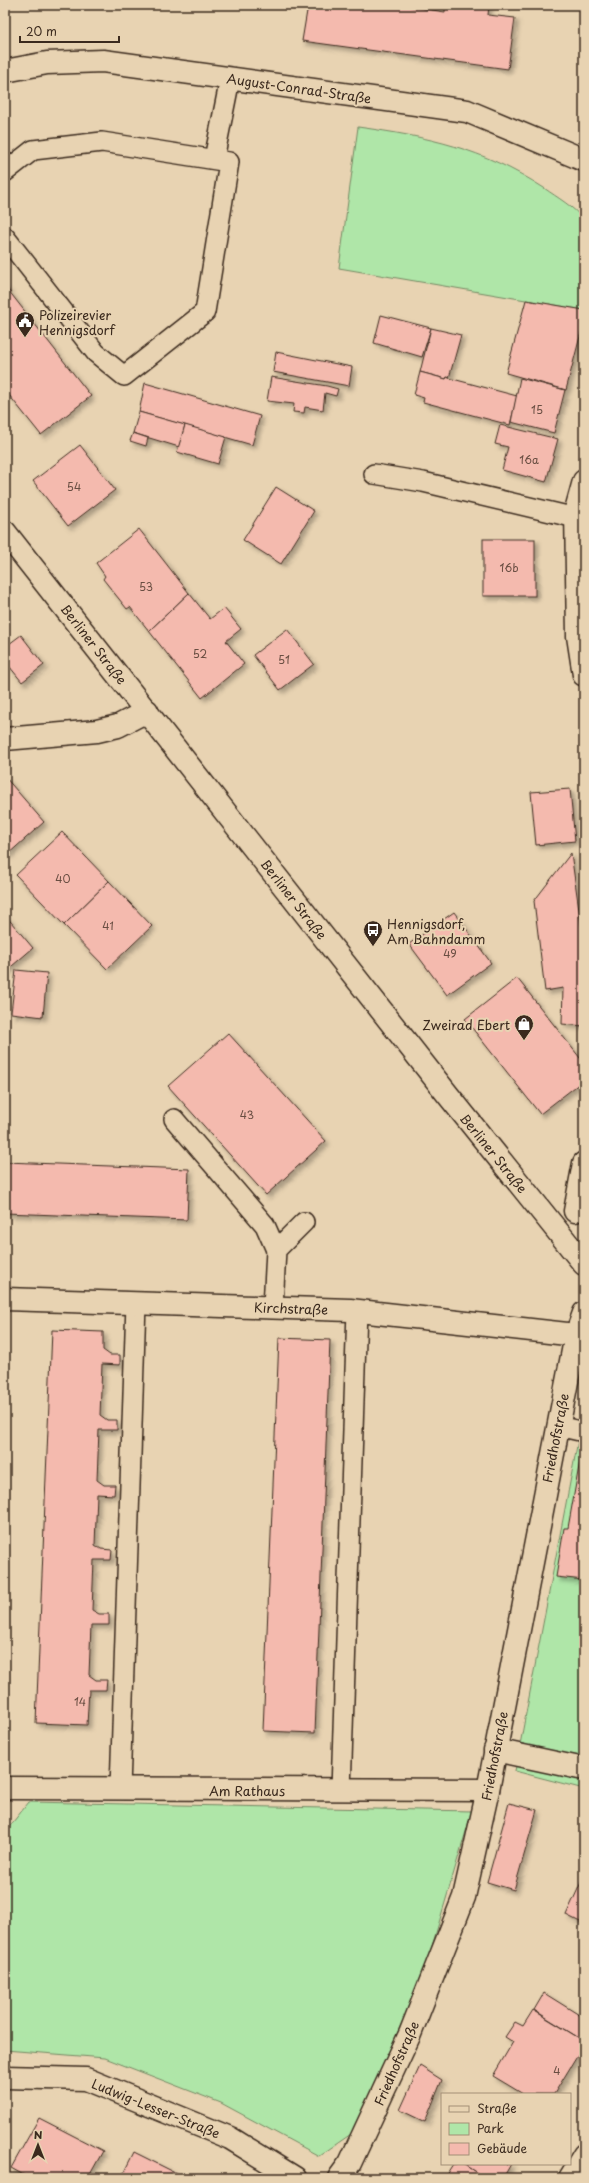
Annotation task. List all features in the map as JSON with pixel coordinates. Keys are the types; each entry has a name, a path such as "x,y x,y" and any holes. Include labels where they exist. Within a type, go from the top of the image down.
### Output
{"street":[{"name":"August-Conrad-Straße","path":"5,71 47,63 103,61 467,111 584,160"},
{"path":"584,481 576,510 578,636 584,675"},
{"name":"Berliner Straße","path":"5,532 444,1091 584,1264"},
{"path":"5,739 97,731 118,726 147,711"},
{"path":"575,1212 583,1167"},
{"name":"Kirchstraße","path":"5,1299 357,1310 576,1335"},
{"name":"Friedhofstraße","path":"345,2170 410,2034 464,1897 488,1790 494,1750 576,1335 584,1313"},
{"path":"494,1750 584,1770"},
{"name":"Am Rathaus","path":"5,1788 488,1790"},
{"name":"Ludwig-Lesser-Straße","path":"5,2077 86,2079 230,2138 295,2178"},
{"path":"570,2178 584,2155"}],"lane":[{"path":"214,159 230,79"},
{"path":"5,172 33,150 102,142 229,162 205,312 124,376 96,353 5,237"},
{"path":"374,474 423,482 576,518"},
{"path":"174,1119 265,1225 276,1250 273,1307"},
{"path":"276,1250 304,1222"},
{"path":"120,1789 136,1303"},
{"path":"341,1790 357,1310"},
{"path":"558,1426 584,1432"}],"green space":[{"path":"358,127 432,140 477,154 521,174 570,206 584,220 584,310 339,268"},
{"path":"584,1409 584,1789 515,1771"},
{"path":"29,1802 472,1811 425,1970 354,2132 319,2156 221,2103 105,2058 5,2050 5,1832"}],"building":[{"path":"308,5 400,5 445,12 445,5 489,5 488,15 515,18 508,69 302,41"},
{"name":"Polizeirevier Hennigsdorf","path":"5,286 91,396 41,435 5,390"},
{"path":"526,300 584,310 584,321 566,390 506,373"},
{"path":"381,315 431,328 422,357 374,343"},
{"path":"431,328 461,335 449,378 447,377 446,379 420,372"},
{"path":"276,352 352,367 349,386 273,372"},
{"path":"420,372 446,379 447,377 517,396 510,425 423,402 424,398 414,395"},
{"path":"271,377 338,389 336,396 325,393 323,410 305,407 304,413 293,412 294,404 267,401"},
{"path":"520,378 565,390 554,433 511,422"},
{"path":"145,383 260,416 252,445 139,412"},
{"path":"139,412 185,425 179,447 133,433"},
{"path":"185,425 226,437 218,464 177,452"},
{"path":"500,425 558,439 546,482 502,470 508,447 495,444"},
{"path":"133,433 148,438 146,446 130,441"},
{"path":"80,445 115,490 68,526 33,481"},
{"path":"276,487 314,511 281,564 243,540"},
{"path":"139,529 189,593 149,631 130,607 127,609 103,579 105,576 96,563"},
{"path":"483,539 535,539 535,596 483,596"},
{"path":"189,593 210,619 224,608 241,629 226,641 244,664 202,698 149,631"},
{"path":"287,629 314,664 280,690 253,655"},
{"path":"21,635 44,665 22,682 5,661 5,647"},
{"path":"5,777 44,822 7,855 5,853"},
{"path":"570,789 575,841 536,845 531,792"},
{"path":"62,832 109,881 64,925 16,875"},
{"path":"571,853 584,945 584,1026 562,1024 563,988 545,991 534,901"},
{"path":"109,881 152,926 107,969 64,925"},
{"path":"454,912 491,963 447,995 409,944"},
{"path":"5,915 33,948 5,972"},
{"path":"16,970 47,973 43,1017 11,1013"},
{"name":"Zweirad Ebert","path":"517,978 584,1063 584,1080 540,1114 465,1019"},
{"path":"228,1033 326,1141 266,1195 168,1086"},
{"path":"5,1162 189,1169 187,1220 5,1213"},
{"path":"52,1330 103,1332 103,1350 110,1355 120,1355 120,1365 102,1364 100,1415 107,1420 117,1420 117,1430 99,1430 97,1480 104,1485 115,1485 114,1495 97,1494 95,1545 101,1549 112,1550 111,1560 94,1560 92,1610 99,1614 109,1614 109,1625 91,1625 89,1675 96,1680 107,1680 106,1690 89,1690 87,1725 36,1723"},
{"path":"279,1338 330,1340 315,1733 263,1731"},
{"path":"581,1455 584,1456 584,1580 556,1577 564,1528 568,1528"},
{"path":"509,1803 537,1810 514,1890 487,1882"},
{"path":"584,1876 584,1924 566,1915"},
{"path":"544,1993 584,2018 584,2041 534,2010"},
{"path":"533,2010 584,2041 584,2045 555,2093 521,2093 493,2076 513,2042 505,2037 515,2022 523,2026"},
{"path":"420,2066 442,2080 425,2122 400,2110"},
{"path":"39,2118 103,2151 88,2178 29,2178 11,2168"},
{"path":"134,2152 182,2176 181,2178 121,2178"},
{"path":"452,2165 465,2165 485,2178 444,2178"},
{"path":"465,2165 510,2165 503,2178 485,2178"}],"place":[{"name":"Polizeirevier Hennigsdorf","path":"25,338"},
{"name":"Hennigsdorf, Am Bahndamm","path":"373,947"},
{"name":"Zweirad Ebert","path":"524,1041"}]}
